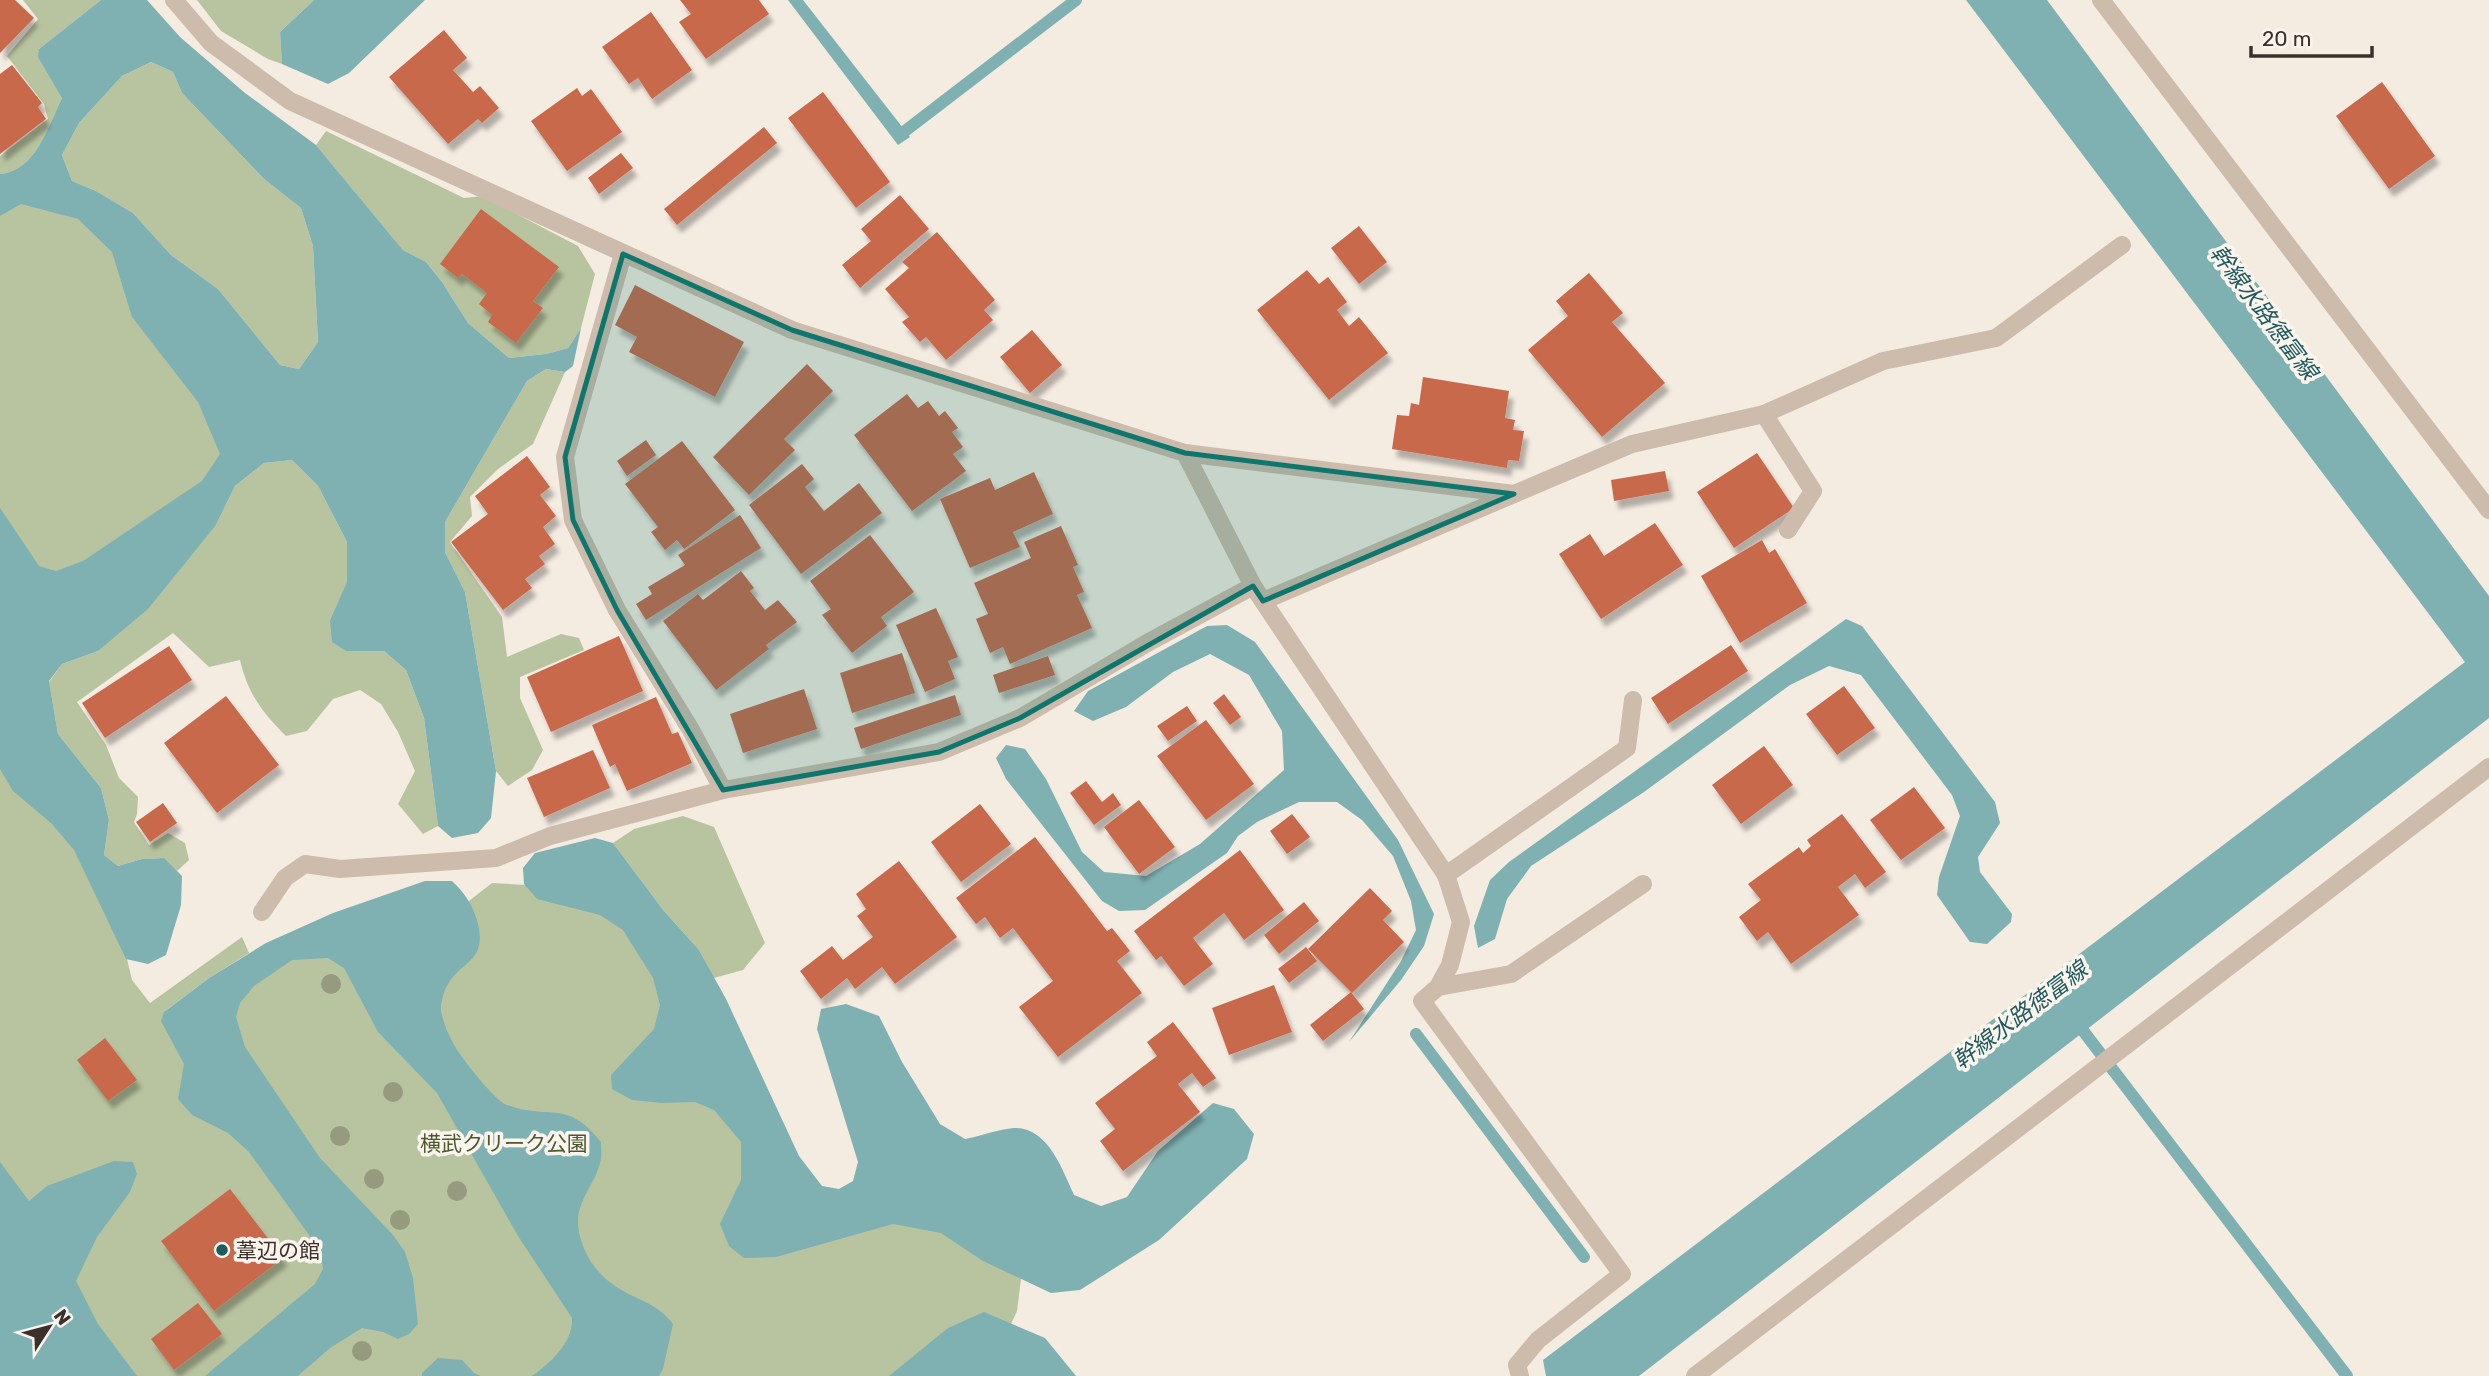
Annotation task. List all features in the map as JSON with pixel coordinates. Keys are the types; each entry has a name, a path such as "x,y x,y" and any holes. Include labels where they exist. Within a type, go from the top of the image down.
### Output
{"street":[{"path":"174,0 211,43 290,101 792,330 1185,453 1514,494"},
{"path":"2101,0 2489,510"},
{"path":"261,912 285,878 305,864 340,869 496,858 550,836 723,790 939,752 1020,718 1149,642 1258,593 1514,494 1632,444 1764,414 1883,361 1996,338 2122,245"},
{"path":"623,254 565,457 573,520 617,610 691,730 723,790"},
{"path":"1764,414 1813,491 1788,530"},
{"path":"1185,453 1258,593 1447,875 1461,922 1450,965 1438,987 1422,1001 1622,1274 1538,1340 1517,1365 1520,1376"},
{"path":"1447,875 1627,748 1633,700"},
{"path":"1695,1376 2489,767"},
{"path":"1438,987 1511,974 1643,884"}],"highlighted area":[{"path":"623,254 792,330 1185,453 1514,494 1263,601 1253,586 1020,718 939,752 723,790 617,610 573,520 565,457"}],"green space":[{"path":"23,0 101,0 39,49 62,98 46,134 32,156 23,165 0,174 0,156 48,119 44,104 7,56 38,19"},
{"path":"197,0 314,0 280,32 282,64 268,59 221,31"},
{"path":"151,62 173,72 182,93 264,179 301,208 313,246 318,342 299,369 280,365 218,289 171,255 133,213 96,191 72,181 62,155 79,123 122,76"},
{"path":"326,131 464,198 482,196 578,246 595,274 581,328 568,348 546,354 509,358 468,323 426,262 403,250 316,145"},
{"name":"横武クリーク公園","path":"0,196 119,231 250,424 189,529 32,651 13,724 142,943 127,959 132,980 150,1003 242,937 249,953 209,978 165,1011 262,960 447,918 492,883 599,889 823,1220 977,1202 1021,1279 1017,1311 1000,1348 936,1376 0,1376"},
{"path":"546,369 565,372 533,444 498,469 470,497 472,516 450,542 502,617 507,657 561,634 579,638 584,650 520,677 520,698 543,750 532,770 508,786 496,771 465,592 445,552 445,522 527,381"},
{"path":"292,460 318,486 347,542 347,583 330,620 346,651 384,651 406,670 424,718 438,826 423,834 398,804 415,771 398,732 381,704 360,690 333,699 307,731 286,736 257,702 247,683 240,660 209,667 173,633 77,702 106,745 119,778 138,797 134,822 149,845 168,833 185,843 189,860 177,871 163,858 142,859 118,866 104,855 109,820 101,788 58,734 49,682 62,664 98,651 216,525 235,486 264,463"},
{"path":"683,816 714,827 765,943 743,970 714,978 699,950 664,911 613,843 634,829"}],"water":[{"path":"101,0 147,0 180,37 245,93 316,145 403,250 426,262 468,323 509,358 546,354 568,348 581,328 573,366 565,372 546,369 527,381 445,522 445,552 465,592 496,771 491,818 478,833 452,838 438,826 424,718 406,670 384,651 346,651 332,642 330,620 347,582 347,542 318,486 292,460 264,463 235,486 216,525 148,609 98,651 62,664 49,681 58,734 101,788 109,820 104,855 118,866 142,859 164,858 182,876 181,905 166,955 148,964 126,959 74,850 52,824 13,791 0,769 0,508 39,566 56,571 83,561 202,481 220,454 198,402 132,317 112,252 78,219 21,204 0,216 0,174 23,165 32,156 46,134 62,98 38,57 39,49","holes":["151,62 173,72 182,93 264,179 301,208 313,246 318,342 299,369 280,365 218,289 171,255 133,213 96,191 72,181 62,155 79,123 122,76"]},
{"path":"314,0 425,0 349,73 328,84 282,64 280,32"},
{"path":"788,0 803,0 910,137 898,145"},
{"name":"幹線水路徳富線","path":"1966,0 2047,0 2489,596 2489,718 1639,1376 1546,1376 1543,1360 2465,662"},
{"path":"1846,619 1862,626 1995,802 2000,823 1978,857 1980,872 2012,914 2011,922 1987,944 1970,942 1937,895 1939,877 1960,816 1952,795 1861,675 1829,666 1790,685 1644,792 1531,866 1507,899 1495,939 1478,948 1474,926 1490,880 1509,862"},
{"path":"1227,625 1255,642 1398,840 1434,914 1424,946 1401,980 1349,1042 1401,961 1416,930 1411,901 1393,856 1362,820 1337,802 1299,802 1257,822 1238,836 1227,853 1145,910 1119,911 1102,901 1006,779 996,758 1006,745 1025,749 1046,779 1082,852 1104,872 1146,876 1200,844 1284,770 1282,731 1249,675 1210,654 1173,672 1126,707 1093,721 1074,711 1088,691 1207,626"},
{"path":"595,838 613,843 664,911 699,950 726,999 799,1156 822,1186 839,1189 853,1181 858,1162 817,1029 821,1009 846,1004 879,1016 902,1062 940,1124 965,1139 1014,1128 1036,1134 1059,1162 1074,1195 1101,1206 1127,1197 1158,1151 1213,1103 1234,1109 1254,1134 1247,1159 1159,1240 1080,1290 1051,1293 983,1261 941,1233 893,1224 776,1257 744,1258 729,1246 720,1224 741,1180 741,1142 714,1110 695,1102 632,1100 612,1089 611,1075 654,1029 660,1005 653,978 623,930 600,915 537,899 524,884 523,868 535,853"},
{"path":"425,881 452,881 467,899 477,920 479,947 448,984 441,1005 447,1030 461,1056 501,1102 522,1109 567,1115 589,1128 601,1142 598,1171 578,1215 581,1242 589,1259 608,1281 661,1311 673,1324 659,1376 532,1376 565,1344 572,1318 518,1236 437,1093 378,1032 344,968 328,958 292,960 254,986 240,1003 236,1017 245,1047 320,1158 393,1235 405,1252 413,1278 418,1324 409,1334 398,1339 383,1332 362,1328 330,1348 298,1376 205,1376 315,1284 323,1269 320,1250 249,1152 228,1133 192,1115 178,1099 184,1064 161,1021 164,1012 209,978 266,943 333,913"},
{"path":"114,1161 133,1162 137,1174 130,1192 97,1237 76,1281 98,1324 137,1376 0,1376 0,1162 29,1201 47,1186"},
{"path":"984,1312 1045,1338 1076,1376 889,1376 948,1328"},
{"path":"438,1358 462,1360 474,1373 481,1376 422,1376"}],"building":[{"path":"0,0 15,0 34,18 0,53"},
{"path":"680,0 759,0 769,14 706,59 679,22 691,14"},
{"path":"651,12 692,70 652,99 638,78 629,84 602,47"},
{"path":"444,30 467,58 453,70 473,92 480,86 499,108 482,123 478,119 448,144 389,77"},
{"path":"12,65 42,103 38,107 46,119 0,154 0,74"},
{"path":"2382,82 2435,156 2389,189 2336,116"},
{"path":"577,88 582,96 591,89 622,132 567,171 531,121"},
{"path":"823,92 890,182 856,208 788,118"},
{"path":"764,127 777,143 677,225 664,209"},
{"path":"621,153 633,168 599,194 588,178"},
{"path":"900,195 929,229 860,288 842,265 871,241 861,229"},
{"path":"481,209 559,267 533,301 543,308 516,343 488,322 492,315 479,304 487,293 462,274 458,278 440,264"},
{"path":"1359,226 1387,262 1359,284 1331,248"},
{"path":"937,232 995,300 984,310 993,320 946,360 926,337 920,342 902,322 909,317 885,289 909,268 902,262"},
{"path":"1307,270 1319,284 1328,277 1347,302 1337,310 1349,326 1359,317 1388,353 1329,400 1257,310"},
{"path":"1589,273 1623,313 1612,322 1665,383 1602,437 1528,350 1568,316 1556,301"},
{"path":"635,285 744,342 715,397 629,352 637,337 615,325"},
{"path":"1032,330 1062,365 1030,393 1000,357"},
{"path":"807,364 833,391 784,439 795,450 749,495 713,457"},
{"path":"1423,377 1509,391 1505,418 1515,420 1513,430 1524,431 1519,461 1508,460 1507,468 1392,449 1397,415 1409,416 1411,403 1419,405"},
{"path":"907,394 918,408 928,401 939,416 945,411 958,428 952,432 963,447 953,454 966,471 912,511 854,435"},
{"path":"646,440 656,455 627,476 617,461"},
{"path":"682,441 735,510 684,549 677,540 665,550 651,532 658,527 625,484"},
{"path":"1757,453 1794,508 1734,548 1697,492"},
{"path":"527,456 550,487 540,495 556,516 543,527 555,544 539,556 545,564 525,579 532,588 503,610 451,542 488,514 475,496"},
{"path":"802,464 814,479 805,487 824,511 859,483 882,513 801,574 749,505"},
{"path":"1665,471 1669,491 1614,501 1611,480"},
{"path":"1034,472 1053,514 1013,532 1020,547 970,568 940,499 990,478 995,490"},
{"path":"740,515 761,548 646,620 636,604 652,594 648,587 685,565 678,555"},
{"path":"1655,523 1683,565 1601,619 1559,554 1590,534 1604,556"},
{"path":"1061,526 1078,565 1073,567 1084,592 1077,595 1092,628 1010,664 1003,647 990,653 976,619 988,614 974,583 1031,558 1024,542"},
{"path":"870,535 914,592 881,617 887,626 852,653 822,615 831,609 810,581"},
{"path":"1762,540 1769,553 1775,549 1807,603 1740,643 1701,576"},
{"path":"741,571 754,588 750,591 765,610 778,600 797,622 766,645 769,649 716,690 663,621 698,594 703,600"},
{"path":"936,608 958,657 948,661 955,679 925,692 896,625"},
{"path":"619,636 643,691 551,732 527,677"},
{"path":"1731,645 1748,671 1668,724 1651,698"},
{"path":"169,646 192,680 105,738 82,703"},
{"path":"902,653 915,693 852,713 840,673"},
{"path":"1048,656 1055,675 999,693 993,675"},
{"path":"1844,686 1875,728 1837,755 1806,714"},
{"path":"804,689 817,729 743,753 730,714"},
{"path":"1224,694 1241,717 1230,725 1213,703"},
{"path":"955,695 961,715 861,749 854,728"},
{"path":"226,696 279,765 217,813 164,743"},
{"path":"656,697 672,734 678,732 692,763 627,791 615,764 610,767 592,725"},
{"path":"1187,706 1197,721 1168,741 1157,726"},
{"path":"1206,720 1254,784 1206,820 1157,756"},
{"path":"1764,746 1793,785 1741,824 1712,785"},
{"path":"593,750 610,788 544,817 527,778"},
{"path":"1086,781 1102,802 1113,793 1121,805 1094,825 1070,793"},
{"path":"1914,787 1945,828 1901,860 1870,820"},
{"path":"1139,800 1175,847 1139,874 1104,827"},
{"path":"163,803 177,823 150,842 136,822"},
{"path":"980,804 1011,844 961,882 931,842"},
{"path":"1292,814 1310,837 1287,854 1270,831"},
{"path":"1842,814 1886,872 1865,888 1855,874 1838,887 1859,915 1791,964 1768,932 1757,941 1739,917 1761,900 1748,884 1799,847 1803,853 1811,846 1807,840"},
{"path":"1035,837 1107,931 1112,928 1130,951 1117,961 1142,993 1058,1057 1019,1007 1053,981 1013,928 1000,938 985,917 976,924 956,898"},
{"path":"1240,850 1284,910 1244,940 1224,913 1193,938 1213,964 1184,986 1161,956 1156,960 1134,931"},
{"path":"899,861 957,937 895,984 882,967 855,989 847,978 821,999 800,971 832,946 843,960 873,937 857,916 866,909 856,894"},
{"path":"1370,888 1392,911 1383,920 1404,942 1352,993 1308,949"},
{"path":"1304,902 1319,921 1279,954 1264,935"},
{"path":"1306,947 1317,961 1289,983 1278,969"},
{"path":"1274,985 1292,1032 1229,1055 1212,1008"},
{"path":"1351,992 1364,1009 1323,1041 1310,1025"},
{"path":"1173,1022 1216,1078 1203,1087 1192,1073 1178,1084 1200,1112 1123,1171 1100,1141 1115,1129 1095,1103 1157,1056 1147,1042"},
{"path":"105,1038 137,1080 108,1101 77,1060"},
{"name":"葦辺の館","path":"230,1189 283,1258 214,1311 161,1241"},
{"path":"198,1303 222,1334 174,1370 151,1339"}],"waterway":[{"path":"905,131 1076,0"},
{"path":"2084,1032 2347,1376"},
{"path":"1416,1034 1584,1257"}],"place":[{"name":"葦辺の館","path":"222,1250"}]}
